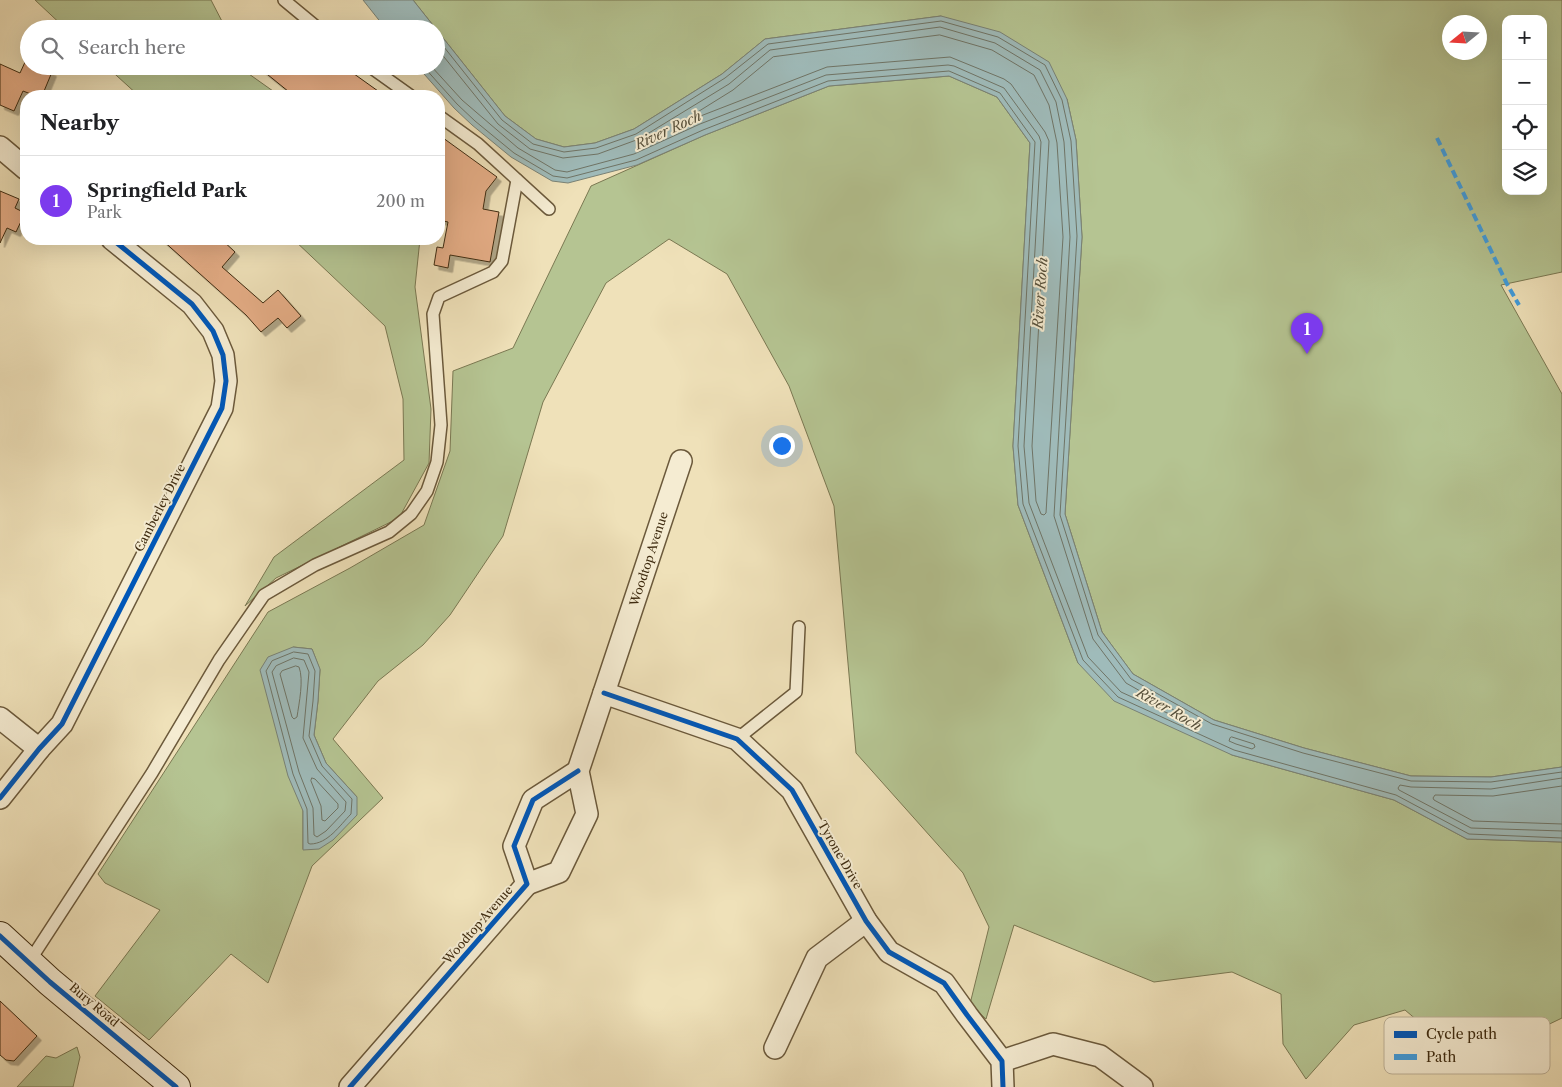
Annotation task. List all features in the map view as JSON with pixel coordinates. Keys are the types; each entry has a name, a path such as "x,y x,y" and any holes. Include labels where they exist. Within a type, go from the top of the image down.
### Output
{"main road":[{"name":"Bury Road","path":"0,936 176,1087"}],"street":[{"path":"0,148 20,164"},
{"name":"Camberley Drive","path":"0,798 62,724 222,408 226,381 224,355 213,331 192,304 119,245"},
{"name":"Woodtop Avenue","path":"350,1087 527,884 559,872 587,814 578,771 681,461"},
{"name":"Tyrone Drive","path":"604,693 736,739 792,790 866,921 889,952 944,983 1002,1061"},
{"path":"0,718 40,749"},
{"name":"Woodtop Avenue","path":"527,884 514,846 533,800 578,771"},
{"path":"775,1048 816,958 866,921"},
{"path":"1003,1087 1002,1061 1053,1044 1100,1056 1142,1087"}],"lane":[{"path":"284,0 307,20"},
{"path":"382,75 403,90"},
{"path":"445,120 478,144 549,209"},
{"path":"29,962 152,773 218,660 264,595 315,565 389,532 411,514 427,491 437,462 441,425 433,314 439,297 493,272 502,260 517,180"},
{"path":"736,739 796,692 799,627"}],"green space":[{"path":"35,0 211,0 221,20 56,20"},
{"path":"413,0 1562,0 1562,272 1501,285 1562,394 1562,767 1491,777 1411,776 1304,748 1214,720 1133,674 1102,632 1065,514 1082,237 1076,140 1067,99 941,16 765,39 722,74 634,129 595,143 564,147 536,139 505,116 445,40 445,20 429,20"},
{"path":"116,75 250,75 272,90 132,90"},
{"path":"949,76 997,97 1030,143 1013,446 1018,505 1078,663 1232,755 1394,800 1467,839 1562,842 1562,1018 1550,1024 1550,1017 1413,1017 1405,1010 1354,1025 1306,1079 1283,1044 1281,994 1232,972 1154,982 1014,925 986,1019 970,1004 989,927 963,873 856,753 834,506 789,386 727,274 669,239 606,283 543,402 503,536 450,615 423,645 378,681 333,739 383,798 312,866 268,983 231,954 149,1040 95,996 160,910 105,883 98,874 268,612 350,568 424,525 450,451 453,371 513,348 591,186 705,135 829,86","holes":["293,647 312,649 320,670 314,735 326,763 357,797 303,849 303,811"]},
{"path":"299,245 419,245 415,287 431,409 429,463 399,518 276,578 245,606 274,557 404,460 403,399 385,326"},
{"path":"77,1047 80,1057 73,1087 17,1087 46,1056 56,1058"}],"water":[{"path":"363,0 413,0 429,20 379,20"},
{"name":"River Roch","path":"941,16 1000,32 1049,62 1067,99 1076,140 1082,237 1065,514 1102,632 1133,674 1214,720 1304,748 1411,776 1491,777 1562,767 1562,842 1467,839 1394,800 1232,755 1114,701 1078,663 1018,505 1013,446 1030,143 997,97 949,76 829,86 705,135 637,165 568,183 552,181 511,157 454,108 445,98 445,90 438,90 425,75 445,75 445,40 505,116 536,139 564,147 595,143 634,129 722,74 765,39"},
{"path":"293,647 312,649 320,669 314,735 326,763 357,797 357,815 333,840 319,849 303,850 303,811 288,776 260,670 268,657"}],"building":[{"path":"0,64 20,73 20,75 51,75 44,90 20,90 20,98 14,111 0,105"},
{"path":"268,75 356,75 377,90 287,90"},
{"path":"445,139 497,177 486,191 483,209 499,212 490,262 450,255 448,268 434,265 437,247 443,248 445,245 448,222 445,221"},
{"path":"0,191 19,199 15,208 20,210 20,224 16,232 7,228 0,243"},
{"path":"168,245 227,245 235,252 222,267 263,303 278,290 301,316 287,328 278,318 261,332 246,315"},
{"path":"0,1001 37,1036 14,1061 6,1060 0,1055"}],"marked path":[{"path":"1437,138 1507,284 1519,305"}],"cycle path":[{"path":"0,798 39,749 62,724 222,408 226,381 223,355 213,331 192,304 119,245"},
{"path":"604,693 737,739 792,790 866,921 889,952 944,983 1002,1061 1003,1087"},
{"path":"350,1087 527,884 514,846 533,800 578,771"},
{"path":"0,936 50,982 176,1087"}],"place":[{"name":"Springfield Park","path":"1307,354"}]}
